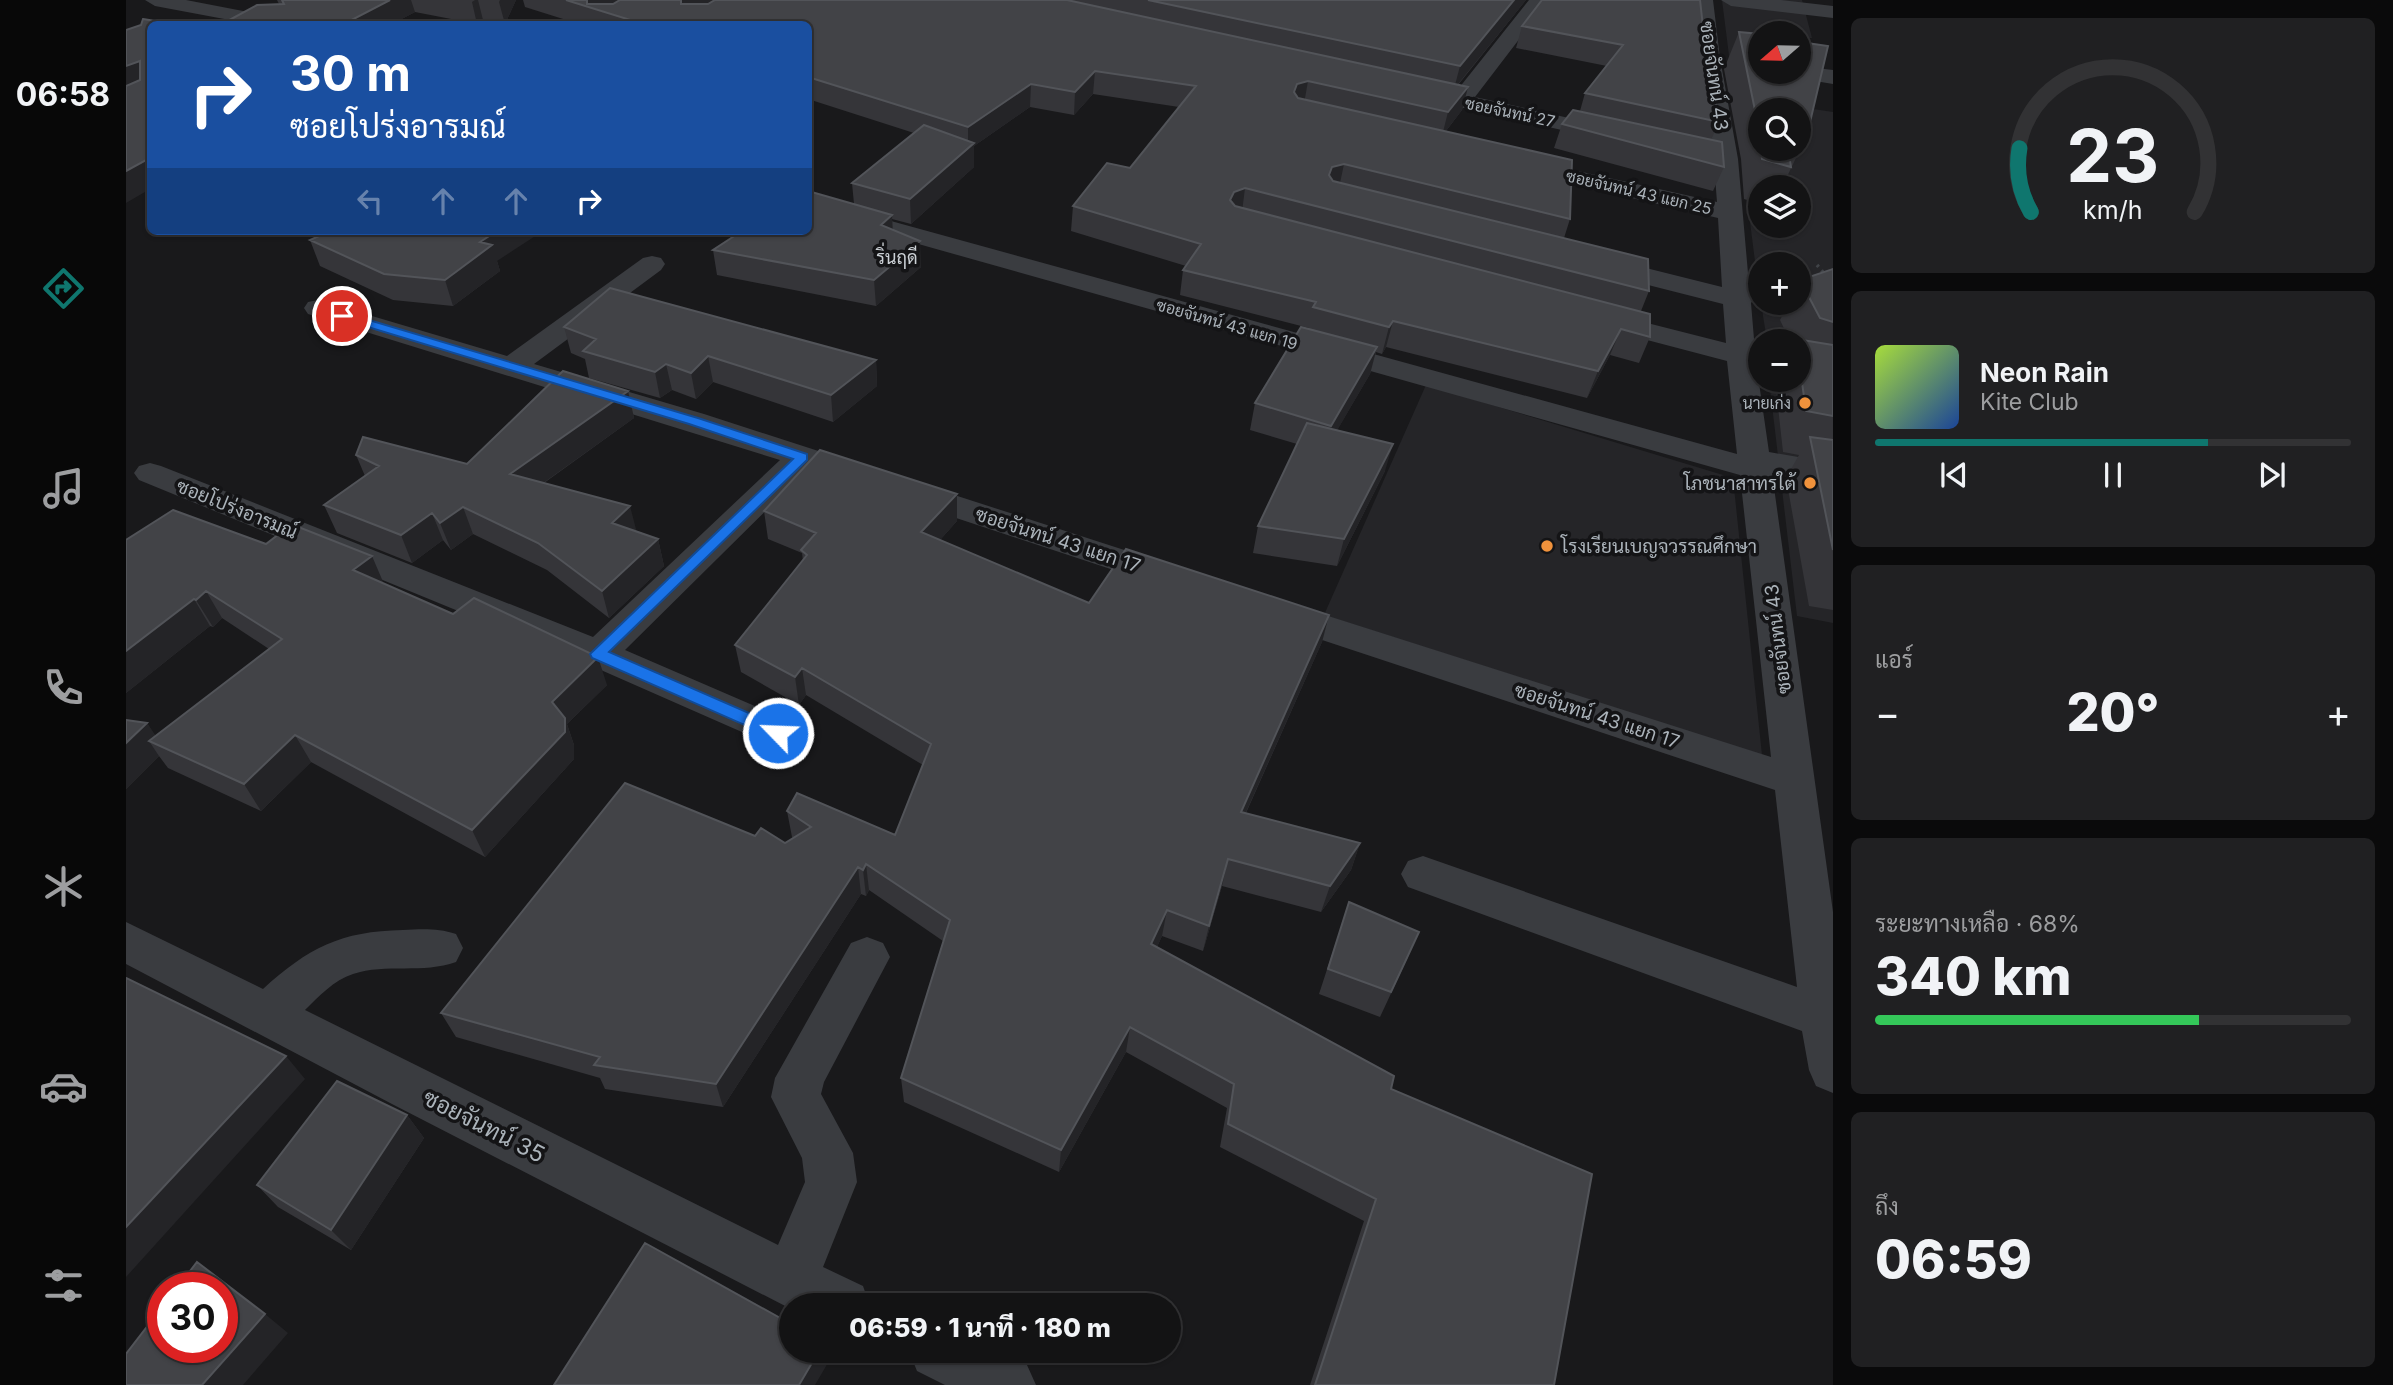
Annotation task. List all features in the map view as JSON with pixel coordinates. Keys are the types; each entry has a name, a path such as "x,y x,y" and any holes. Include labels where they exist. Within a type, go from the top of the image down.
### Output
{"street":[{"path":"155,0 263,21"},
{"path":"232,15 265,0"},
{"path":"1460,101 1539,0"},
{"name":"ซอยจันทน์ 43","path":"1703,0 1722,60 1713,156 1730,213 1739,300 1748,344"},
{"path":"1731,0 1833,12"},
{"path":"185,21 209,10"},
{"path":"1811,73 1833,76"},
{"name":"ซอยจันทน์ 27","path":"1393,86 1633,139"},
{"name":"ซอยจันทน์ 43 แยก 25","path":"1503,161 1730,213"},
{"name":"ซอยจันทน์ 43 แยก 19","path":"820,208 1756,465 1833,473"},
{"path":"1579,259 1739,300"},
{"path":"512,366 653,264"},
{"name":"ซอยจันทน์ 43 แยก 17","path":"318,308 802,457 1199,587"},
{"path":"1579,313 1748,358"},
{"name":"ซอยจันทน์ 43","path":"1753,392 1756,465 1824,1018 1833,1070"},
{"path":"598,654 802,457"},
{"name":"ซอยโปร่งอารมณ์","path":"150,473 598,654 778,733"},
{"name":"ซอยจันทน์ 43 แยก 17","path":"1239,600 1795,781"},
{"path":"1423,874 1824,1018"},
{"name":"ซอยจันทน์ 35","path":"126,942 267,1016 817,1293"},
{"path":"267,1016 314,972 338,958 365,953 440,948"},
{"path":"791,1280 831,1182 827,1153 796,1097 800,1078 867,957"},
{"path":"962,1363 1007,1385"}],"path":[{"path":"1817,265 1833,284"}],"shaded area":[{"path":"1722,0 1802,0 1808,21 1748,21 1748,84 1804,84 1809,98 1748,98 1748,161 1811,161 1811,104 1813,109 1833,112 1833,370 1811,351 1811,329 1765,329 1763,315 1811,315 1811,252 1754,252 1752,238 1811,238 1811,175 1748,175 1748,206"},
{"path":"1811,382 1833,387 1833,623 1797,616 1770,392 1811,392"},
{"name":"โรงเรียนเบญจวรรณศึกษา","path":"1426,385 1733,478 1762,755 1324,615"}],"building":[{"path":"282,0 390,0 350,21 228,21 257,5 284,4"},
{"path":"566,0 587,0 587,4 613,4 620,0 681,0 681,4 708,4 715,0 1067,0 1468,87 1448,112 1308,81 1297,84 1294,92 1298,98 1572,160 1570,219 1344,164 1332,167 1329,175 1333,181 1648,259 1649,291 1245,188 1234,192 1230,200 1235,206 1650,314 1650,337 1621,329 1598,371 1393,321 1389,327 1313,307 1316,302 1183,270 1201,244 1073,206 1107,163 1130,168 1196,86 1095,71 1075,92 1031,84 968,127 812,78 812,21 633,21"},
{"path":"1148,0 1514,0 1460,66"},
{"path":"1542,0 1700,0 1719,122 1585,93 1623,45 1522,26"},
{"path":"143,19 155,21 147,21 147,160 126,171 126,86 140,80 140,61 126,66 126,30 141,25"},
{"path":"1739,32 1748,33 1748,76"},
{"path":"1811,44 1828,46 1811,118 1811,98 1752,98 1750,84 1811,84"},
{"path":"1573,110 1722,142 1724,167 1562,124"},
{"path":"924,125 974,143 910,199 852,183"},
{"path":"1769,161 1790,161 1791,167"},
{"path":"812,192 892,215 881,225 920,241 874,280 713,250 736,235 812,235"},
{"path":"321,235 491,235 480,242 492,245 445,280 384,274 310,240"},
{"path":"1833,269 1833,322 1820,318 1811,301 1811,276"},
{"path":"610,288 876,360 831,395 708,356 691,373 666,364 655,372 583,351 596,339 564,327"},
{"path":"1301,327 1377,347 1331,426 1255,403"},
{"path":"1811,341 1833,345 1833,416 1806,411 1803,392 1811,392"},
{"path":"563,371 628,391 510,474 630,506 612,523 658,539 602,591 538,543 463,507 440,523 432,513 401,535 324,505 379,466 356,455 363,437 467,464"},
{"path":"1307,423 1393,444 1344,539 1258,526"},
{"path":"1810,437 1833,440 1833,550"},
{"path":"820,450 957,494 921,532 1089,603 1126,549 1329,615 1241,812 1360,843 1330,886 1228,859 1209,926 1167,910 1151,944 1394,1076 1391,1089 1592,1174 1554,1385 1315,1385 1376,1199 1228,1124 1234,1084 1130,1027 1061,1150 901,1078 950,920 866,864 863,870 858,867 716,1084 594,1065 600,1057 441,1013 625,783 755,836 761,828 785,843 811,827 787,811 797,793 895,835 931,744 802,668 795,677 735,645 807,555 801,550 816,533 764,511"},
{"path":"173,510 266,544 288,527 296,526 372,556 353,570 453,614 474,598 598,657 552,702 565,718 565,732 472,830 295,735 244,784 149,741 282,639 206,591 126,651 126,540"},
{"path":"126,720 147,723 126,743"},
{"path":"1349,902 1419,932 1391,992 1328,969"},
{"path":"126,978 286,1056 126,1227"},
{"path":"337,1081 407,1115 331,1230 257,1185"},
{"path":"645,1243 779,1317 779,1363 812,1363 799,1385 554,1385"},
{"path":"197,1262 210,1272 189,1272"},
{"path":"238,1293 265,1314 238,1344"},
{"path":"147,1327 147,1363 222,1363 202,1385 126,1385 126,1354"}],"place":[{"name":"นายเก่ง","path":"1805,403"},
{"name":"โภชนาสาทรใต้","path":"1810,483"},
{"name":"โรงเรียนเบญจวรรณศึกษา","path":"1547,546"}],"district":[{"name":"ริ่นฤดี","path":"897,257"}],"route":[{"path":"342,316 694,421 802,457 598,654 778,733"}]}
